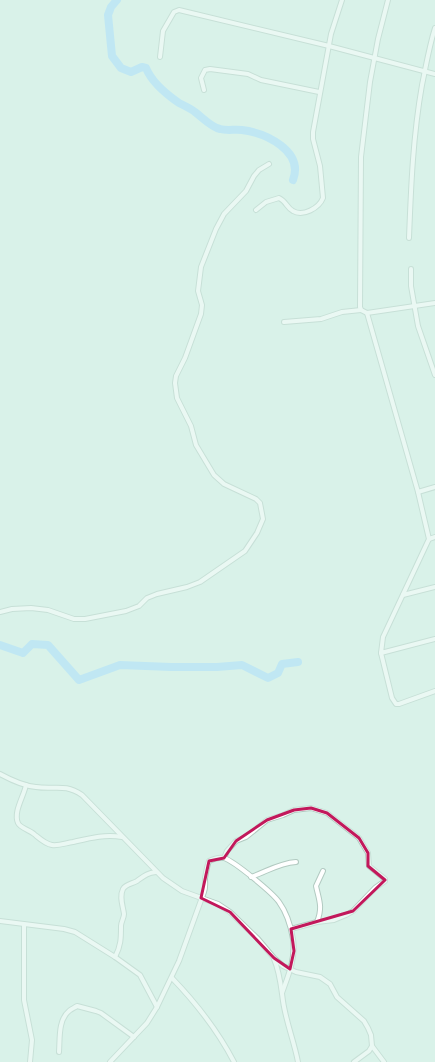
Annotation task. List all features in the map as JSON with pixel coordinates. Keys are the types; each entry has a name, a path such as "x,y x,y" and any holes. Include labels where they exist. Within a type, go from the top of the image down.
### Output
{"street":[{"path":"256,210 266,202 279,198 284,200 293,211 300,213 314,209 323,198 320,166 313,139 314,119 332,30 342,0"},
{"path":"361,310 360,166 374,58 388,0"},
{"path":"160,57 163,31 174,12 179,10 329,46 435,74"},
{"path":"409,238 412,154 424,72 435,28"},
{"path":"204,90 201,78 205,70 210,69 248,74 261,80 319,92"},
{"path":"0,612 12,609 35,608 48,610 74,619 126,610 138,606 147,598 157,594 187,587 200,582 244,551 257,533 263,519 260,503 256,499 224,484 214,475 196,444 191,426 177,398 175,383 179,367 185,358 201,314 202,305 198,291 202,267 216,229 224,214 246,191 254,176 259,170 269,164"},
{"path":"411,269 411,286 420,333 435,375"},
{"path":"284,322 321,320 342,312 361,310 366,313 435,303"},
{"path":"366,313 418,492 429,539 383,637 381,653 392,698 396,704 435,691"},
{"path":"418,492 435,487"},
{"path":"429,539 435,537"},
{"path":"403,595 435,587"},
{"path":"381,653 435,639"},
{"path":"0,774 26,785 42,788 66,787 86,798 156,872 176,887 218,904 230,912 258,939 274,958 290,969 326,980 337,997 360,1017 368,1028 372,1046 384,1062"},
{"path":"26,785 24,796 18,806 18,822 46,843 60,845 107,835 122,837"},
{"path":"224,858 227,851 236,841 246,837 267,820 294,810 311,808 327,812 359,838 368,853 369,866 386,880 366,896 353,911 334,920 317,922 291,929"},
{"path":"110,1062 147,1023 172,978 206,888 205,879 209,861 217,858 224,858 232,862 278,901 286,914 291,929 294,951 282,993"},
{"path":"251,877 277,866 296,862"},
{"path":"115,957 120,948 122,938 121,926 124,915 121,898 123,891 127,886 136,882 144,875 156,872"},
{"path":"317,922 320,908 320,897 316,886 323,872"},
{"path":"0,921 71,930 115,957 140,975 157,1007"},
{"path":"24,925 24,994 25,1008 32,1040 30,1062"},
{"path":"274,958 298,1062"},
{"path":"172,978 193,1000 234,1062"},
{"path":"59,1052 59,1041 64,1018 69,1010 77,1006 102,1014 134,1037"},
{"path":"354,1062 369,1051 372,1046"}],"highlighted area":[{"path":"311,808 327,813 359,838 368,853 368,866 385,880 353,911 291,929 294,951 290,969 274,958 230,912 201,898 209,861 224,858 236,841 267,820 294,810"}],"waterway":[{"path":"117,0 111,7 108,15 112,56 121,68 131,72 142,67 146,68 152,79 164,92 217,128 223,130 252,132 272,139 281,145 293,160 295,170 293,180"},
{"path":"0,645 23,653 32,644 48,645 79,680 120,665 171,667 217,667 242,665 268,678 278,673 282,664 298,662"}]}
